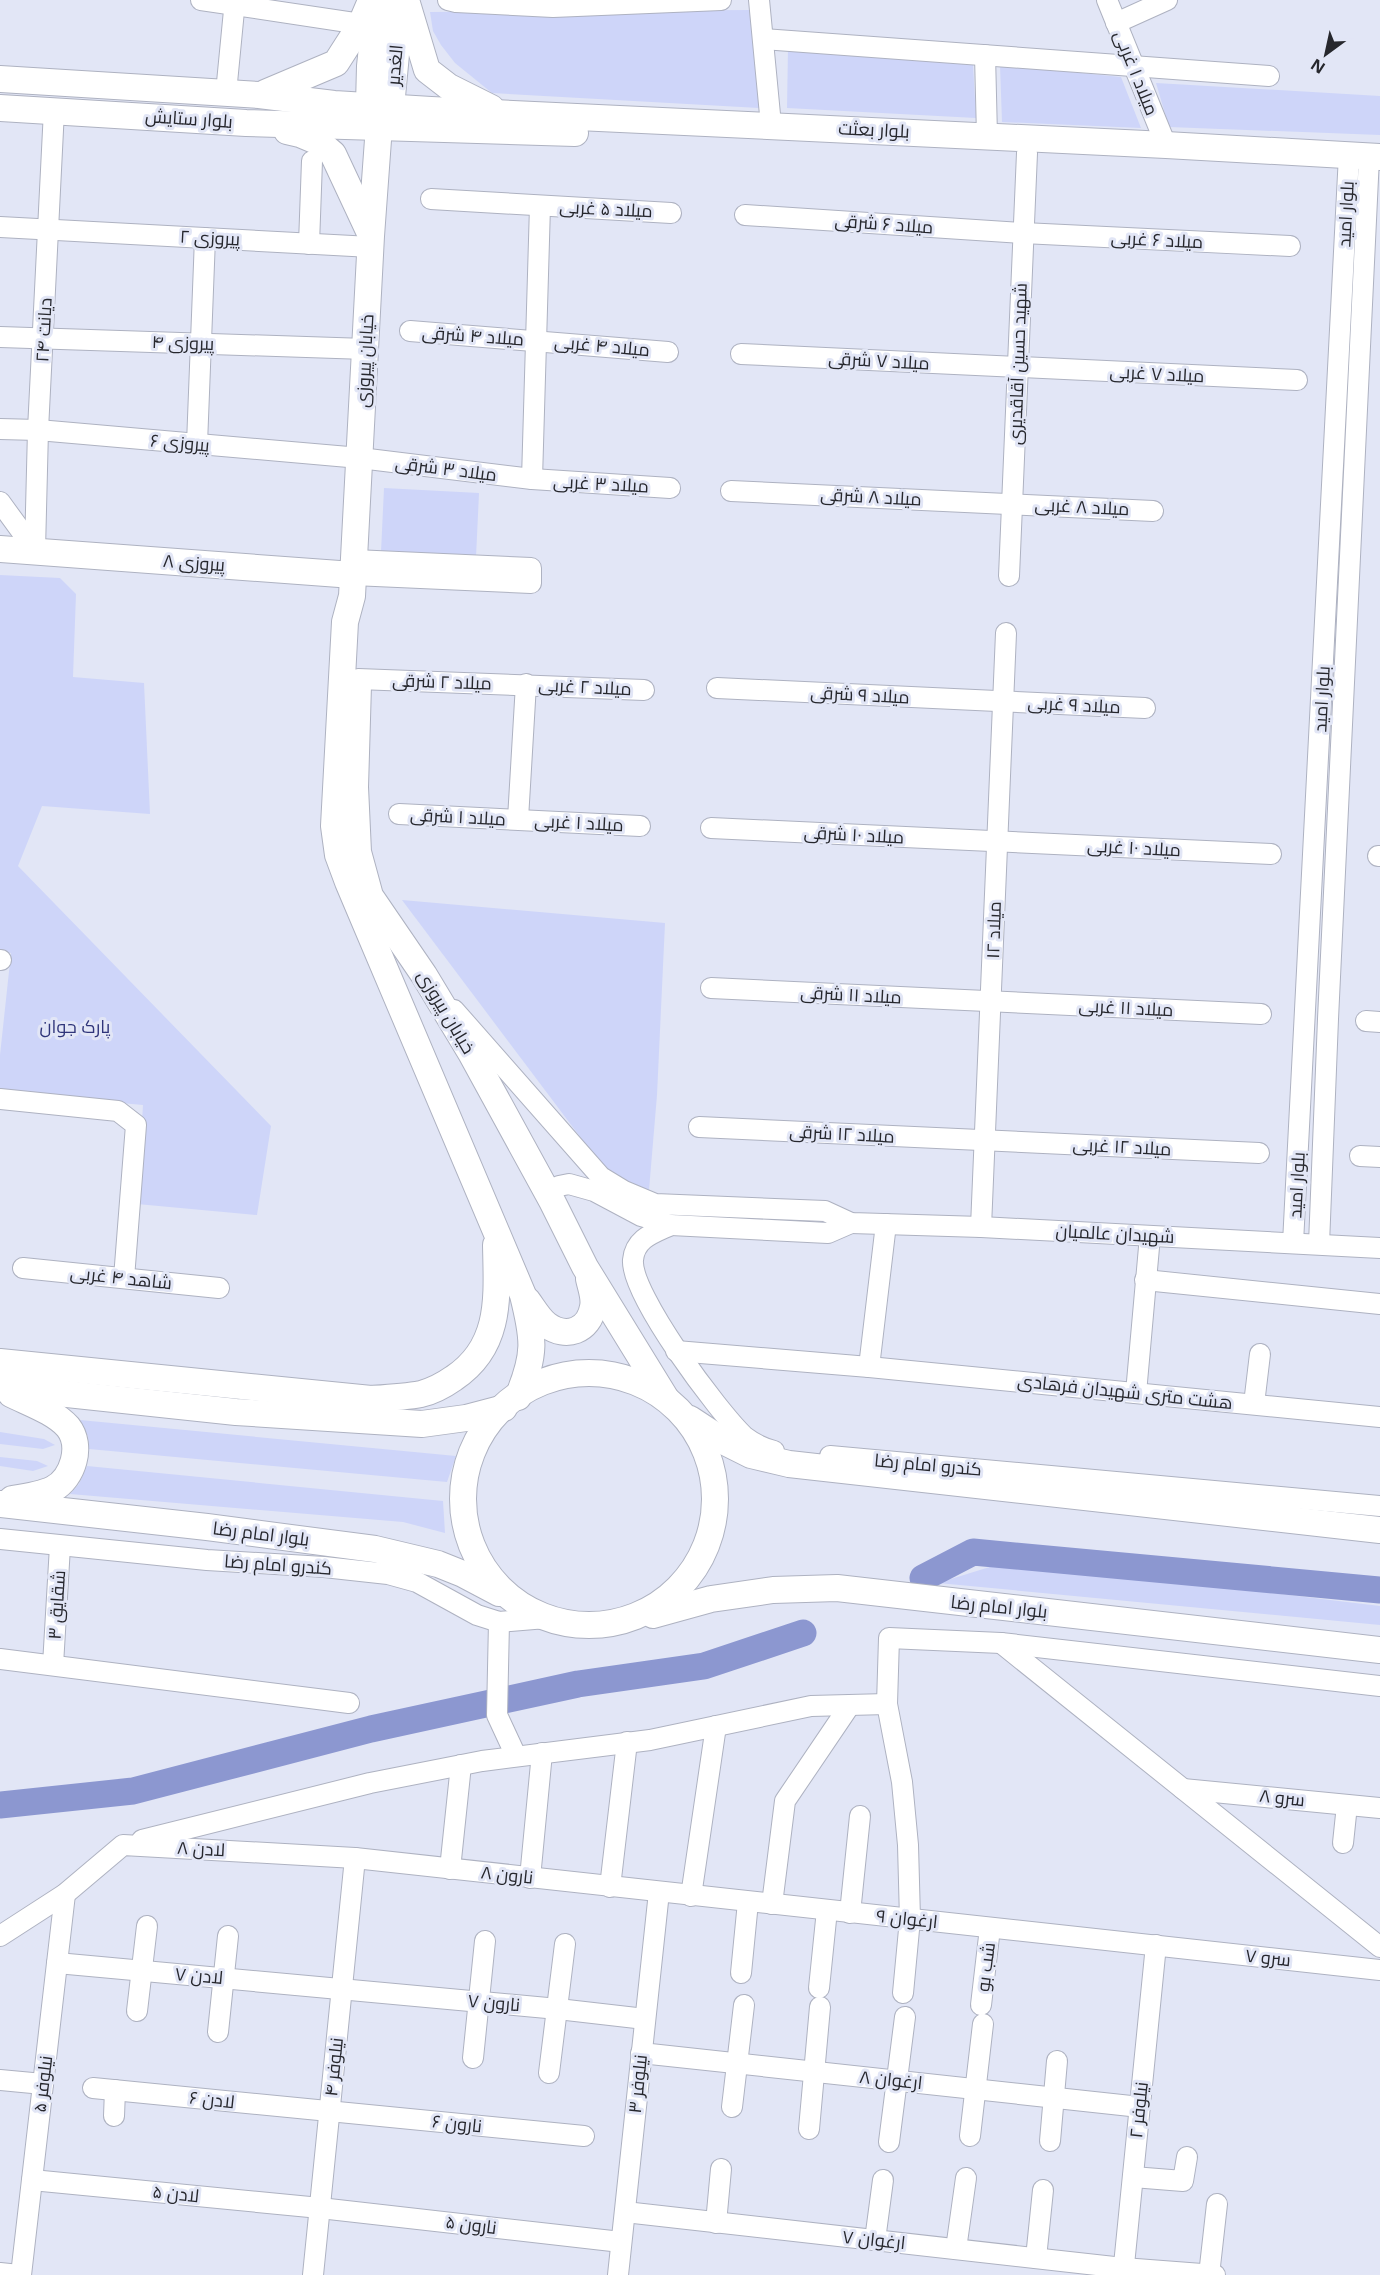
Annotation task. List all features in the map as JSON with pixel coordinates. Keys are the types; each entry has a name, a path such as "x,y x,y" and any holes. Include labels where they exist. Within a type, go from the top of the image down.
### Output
{"main road":[{"path":"259,95 336,63 361,24 371,0"},
{"name":"الغدیر","path":"377,0 371,57 380,113"},
{"name":"الغدیر","path":"380,113 401,0"},
{"path":"406,0 426,70 471,100 500,112"},
{"name":"بلوار ستایش","path":"0,79 259,95 334,104 380,113"},
{"path":"123,115 124,87"},
{"name":"بلوار ستایش","path":"0,108 246,123 380,113"},
{"name":"بلوار بعثت","path":"380,113 500,112 1166,145 1366,164"},
{"name":"بلوار بعثت","path":"380,113 770,140 1027,153 1366,164"},
{"name":"خیابان پیروزی","path":"380,113 353,577 345,622 334,826 338,855 348,882 523,1294 531,1329 532,1356 511,1402"},
{"path":"246,123 300,134 319,142 333,154 371,242"},
{"name":"پیروزی ۸","path":"12,545 353,577"},
{"name":"خیابان پیروزی","path":"353,577 359,620 355,787 357,852 370,896 424,975 471,1053 552,1201 585,1267 672,1405"},
{"path":"0,1362 371,1400 422,1394 442,1386 466,1370 482,1351 491,1332 497,1302 496,1233"},
{"path":"523,1294 544,1323 564,1333 579,1329 588,1320 593,1309 594,1298 585,1267"},
{"path":"672,1405 698,1433 713,1470 716,1509 707,1547 687,1581 657,1607 621,1622 596,1626 570,1624 546,1618 513,1600 494,1583 479,1562 469,1538 463,1513 463,1488 468,1462 478,1439 492,1418 511,1402 539,1383 555,1377 579,1373 604,1373 629,1379 672,1405 725,1442 752,1455 789,1464 1073,1487 1380,1530"},
{"path":"0,1387 236,1412 422,1424 466,1418 511,1402"},
{"path":"0,1387 63,1423 73,1436 75,1452 71,1469 54,1488 0,1503"},
{"path":"236,1412 291,1392"},
{"name":"بلوار امام رضا","path":"0,1503 346,1544 404,1555 463,1574 513,1600"},
{"name":"بلوار امام رضا","path":"621,1622 711,1599 773,1590 837,1588 1380,1650"}],"street":[{"path":"201,0 234,2 361,24"},
{"path":"448,0 553,7 721,0"},
{"path":"759,0 771,125"},
{"name":"میلاد ۱ غربی","path":"1107,0 1166,145"},
{"path":"1116,23 1167,0"},
{"path":"226,93 234,2"},
{"path":"763,39 1269,76"},
{"path":"986,55 987,136"},
{"name":"دیانت ۲۴","path":"12,545 38,430 54,110"},
{"name":"شهید حسین آقاقدیری","path":"1009,576 1027,153"},
{"path":"309,244 312,161"},
{"name":"بلوار امید","path":"1319,1244 1366,164"},
{"name":"بلوار امید","path":"1293,1243 1328,575 1366,164"},
{"name":"میلاد ۵ غربی","path":"431,199 671,213"},
{"path":"532,479 540,206"},
{"name":"میلاد ۶ شرقی","path":"745,215 1023,233"},
{"name":"پیروزی ۲","path":"0,227 309,244 371,242"},
{"name":"میلاد ۶ غربی","path":"1023,233 1290,246"},
{"path":"196,444 205,238"},
{"name":"میلاد ۴ شرقی","path":"410,331 536,340"},
{"name":"پیروزی ۴","path":"0,337 366,349"},
{"name":"میلاد ۴ غربی","path":"536,340 668,352"},
{"name":"میلاد ۷ شرقی","path":"741,354 1017,367"},
{"name":"میلاد ۷ غربی","path":"1017,367 1297,380"},
{"name":"پیروزی ۶","path":"0,429 38,430 360,458"},
{"name":"میلاد ۳ شرقی","path":"360,458 532,479"},
{"name":"میلاد ۳ غربی","path":"532,479 670,488"},
{"name":"میلاد ۸ شرقی","path":"731,491 1012,504"},
{"path":"0,502 12,545"},
{"name":"میلاد ۸ غربی","path":"1012,504 1153,511"},
{"path":"1328,575 1349,574"},
{"path":"353,577 531,576"},
{"name":"میلاد ۱۲","path":"981,1227 1006,633"},
{"path":"1323,661 1345,662"},
{"name":"میلاد ۲ شرقی","path":"358,679 526,684"},
{"path":"518,819 526,684"},
{"name":"میلاد ۲ غربی","path":"526,684 644,690"},
{"name":"میلاد ۹ شرقی","path":"717,688 1003,702"},
{"name":"میلاد ۹ غربی","path":"1003,702 1145,708"},
{"name":"میلاد ۱ شرقی","path":"399,814 518,819"},
{"name":"میلاد ۱ غربی","path":"518,819 640,826"},
{"name":"میلاد ۱۰ شرقی","path":"711,828 997,842"},
{"name":"میلاد ۱۰ غربی","path":"997,842 1271,854"},
{"path":"424,975 601,1177 624,1191 656,1204 825,1211 851,1223"},
{"name":"میلاد ۱۱ شرقی","path":"711,988 991,1001"},
{"name":"میلاد ۱۱ غربی","path":"991,1001 1261,1014"},
{"path":"0,1099 118,1111 136,1125 124,1278"},
{"name":"میلاد ۱۲ شرقی","path":"699,1127 985,1141"},
{"name":"میلاد ۱۲ غربی","path":"985,1141 1259,1153"},
{"path":"1360,1156 1380,1157"},
{"path":"552,1201 552,1193 559,1186 569,1184 594,1191 641,1216 672,1225 828,1233 851,1223"},
{"name":"شهیدان عالمیان","path":"851,1223 981,1227 1380,1248"},
{"path":"869,1367 886,1224"},
{"name":"کندرو امام رضا","path":"672,1225 646,1236 639,1244 633,1261 634,1271 645,1296 676,1351 727,1417 757,1445 773,1451 1073,1487 1380,1506"},
{"path":"1136,1393 1150,1236"},
{"name":"شاهد ۴ غربی","path":"23,1268 219,1288"},
{"path":"1146,1280 1380,1304"},
{"name":"هشت متری شهیدان فرهادی","path":"676,1351 869,1367 1380,1417"},
{"path":"1254,1404 1260,1354"},
{"path":"207,1527 207,1560"},
{"name":"کندرو امام رضا","path":"0,1539 207,1560 324,1567 388,1574 417,1582 477,1615 499,1622 546,1618"},
{"name":"شقایق ۳","path":"53,1665 60,1546"},
{"path":"499,1622 497,1715 516,1756"},
{"path":"903,1993 910,1919 908,1845 902,1782 887,1704 889,1638 1001,1643 1380,1686"},
{"path":"1001,1643 1380,1947"},
{"path":"0,1659 349,1703"},
{"path":"0,1936 65,1893 123,1845 370,1783 461,1765 650,1740 811,1706 887,1704"},
{"path":"772,1905 785,1802 850,1705"},
{"path":"691,1896 716,1726"},
{"path":"610,1887 627,1742"},
{"path":"530,1878 542,1753"},
{"path":"450,1869 461,1765"},
{"name":"سرو ۸","path":"1183,1789 1380,1808"},
{"path":"1343,1843 1347,1805"},
{"path":"850,1913 860,1816"},
{"name":"لادن ۸","path":"123,1845 355,1858"},
{"name":"نارون ۸","path":"355,1858 658,1892"},
{"name":"نیلوفر ۴","path":"314,2275 355,1858"},
{"name":"ارغوان ۹","path":"658,1892 1156,1945"},
{"name":"نیلوفر ۳","path":"618,2275 658,1892"},
{"name":"نیلوفر ۵","path":"20,2275 65,1893"},
{"path":"741,1973 748,1902"},
{"path":"809,2128 827,1910"},
{"path":"137,2011 147,1926"},
{"name":"شب بو","path":"970,2136 990,1928"},
{"path":"218,2032 228,1936"},
{"path":"473,2058 484,1941"},
{"path":"549,2073 565,1944"},
{"name":"سرو ۷","path":"1156,1945 1380,1970"},
{"name":"نیلوفر ۲","path":"1123,2271 1156,1945"},
{"name":"لادن ۷","path":"57,1963 342,1990"},
{"name":"نارون ۷","path":"342,1990 478,2001 645,2019"},
{"path":"732,2107 744,2005"},
{"path":"889,2142 905,2017"},
{"name":"ارغوان ۸","path":"641,2053 1140,2107"},
{"path":"1050,2141 1057,2061"},
{"path":"0,2080 43,2084"},
{"name":"لادن ۶","path":"93,2088 330,2112"},
{"path":"114,2116 115,2090"},
{"name":"نارون ۶","path":"330,2112 584,2136"},
{"path":"1133,2176 1184,2181 1187,2157"},
{"path":"716,2223 721,2169"},
{"path":"956,2249 966,2178"},
{"name":"لادن ۵","path":"32,2180 320,2208"},
{"path":"875,2240 883,2180"},
{"path":"1036,2258 1044,2190"},
{"path":"1209,2274 1217,2204"},
{"name":"نارون ۵","path":"320,2208 621,2242"},
{"name":"ارغوان ۷","path":"625,2212 1036,2258 1123,2271 1215,2275"},
{"path":"0,2273 20,2275"}],"green space":[{"path":"750,10 759,108 492,93 455,63 441,45 433,31 430,12"},
{"path":"788,48 973,65 976,118 787,108"},
{"path":"1000,65 1121,77 1141,128 1002,122"},
{"path":"1156,83 1380,96 1380,135 1169,127"},
{"path":"384,488 479,493 476,557 381,552"},
{"name":"پارک جوان","path":"0,575 60,578 76,594 73,677 144,683 150,814 42,806 18,866 271,1126 257,1215 137,1204 143,1105 0,1092 0,1055 11,953 0,951"},
{"path":"402,900 665,923 657,1095 649,1190 611,1178"},
{"path":"80,1420 456,1456 447,1482 89,1449 88,1436"},
{"path":"0,1432 44,1439 55,1445 43,1449 0,1444"},
{"path":"0,1457 37,1461 48,1466 33,1471 0,1466"},
{"path":"87,1466 443,1501 445,1533 403,1522 70,1494 79,1484"},
{"path":"1009,1561 1380,1606 1380,1625 938,1583"}],"waterway":[{"path":"923,1578 973,1552 1380,1590"},
{"path":"0,1805 133,1791 371,1729 578,1684 704,1666 803,1633"}]}
